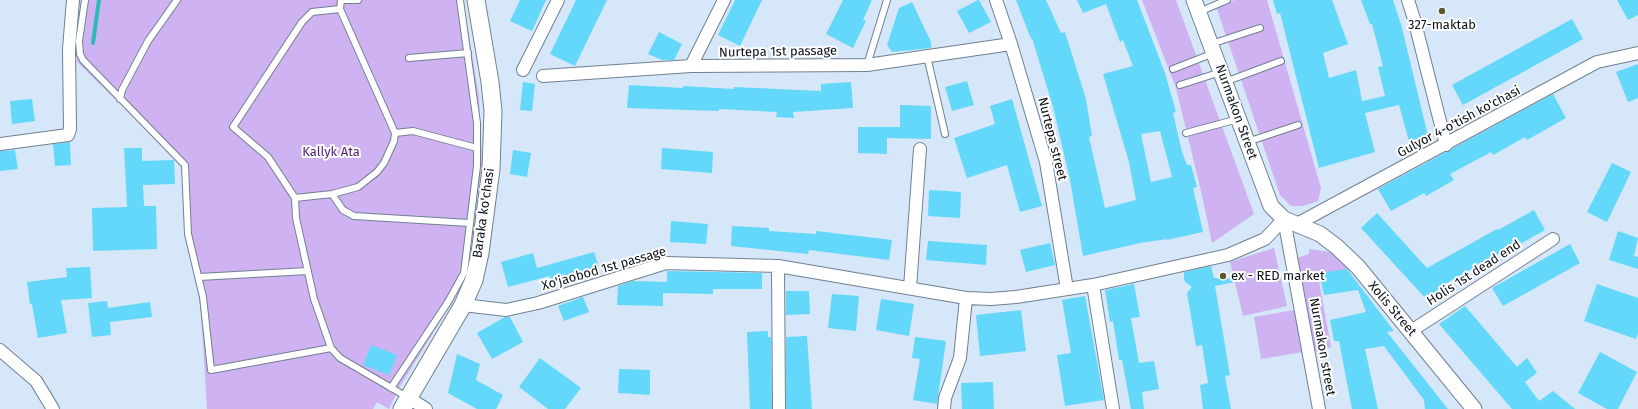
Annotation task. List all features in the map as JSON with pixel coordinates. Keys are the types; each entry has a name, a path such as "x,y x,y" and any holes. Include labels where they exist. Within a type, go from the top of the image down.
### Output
{"main road":[{"name":"Baraka ko'chasi","path":"405,404 463,305 477,266 491,161 492,103 476,0"}],"street":[{"path":"0,144 68,135 70,129 69,49 73,0"},
{"path":"523,70 558,0"},
{"path":"691,66 724,0"},
{"name":"Nurtepa street","path":"996,0 1011,44 1046,162 1067,289"},
{"path":"1408,0 1446,145"},
{"name":"Nurmakon Street","path":"1197,6 1268,201 1275,211 1291,222"},
{"name":"Nurtepa 1st passage","path":"543,76 691,66 867,65 1011,44"},
{"name":"Gulyor 4-o'tish ko'chasi","path":"1291,222 1446,145 1598,62 1638,53"},
{"path":"910,288 920,149"},
{"path":"944,409 945,398 960,358 966,298 991,299 1016,297 1093,285 1228,255 1265,239 1291,222"},
{"name":"Xolis Street","path":"1291,222 1320,234 1337,247 1358,268 1474,409"},
{"name":"Nurmakon street","path":"1291,222 1319,409"},
{"name":"Holis 1st dead end","path":"1411,331 1553,239"},
{"name":"Xo'jaobod 1st passage","path":"463,305 506,310 538,303 666,263 778,266 966,298"},
{"path":"778,266 779,409"},
{"path":"1093,285 1114,409"},
{"path":"0,350 36,381 53,409"},
{"path":"405,404 426,409"}],"lane":[{"path":"85,0 79,41 80,54 83,60 185,165 188,234 204,297 211,370 332,348"},
{"path":"120,99 122,90 148,41 177,0"},
{"path":"295,198 332,194 358,187 377,172 389,154 394,141 394,133 340,9 341,0 358,0"},
{"path":"391,388 448,302 464,273 477,166 477,123 460,0"},
{"path":"867,65 887,0"},
{"path":"1197,6 1227,0"},
{"path":"340,9 312,12 302,22 233,127 268,157 295,198 296,218 314,299 332,348 340,358 391,388 405,404"},
{"path":"1173,69 1213,48 1260,28"},
{"path":"409,58 468,53"},
{"path":"927,56 944,134"},
{"path":"1180,85 1223,77 1281,61"},
{"path":"1186,133 1238,118"},
{"path":"1247,142 1298,125"},
{"path":"394,133 413,131 477,148"},
{"path":"332,194 343,210 354,216 469,223"},
{"path":"199,277 308,271"}],"green space":[{"name":"Kallyk Ata","path":"81,0 463,0 479,97 482,165 465,276 451,304 399,388 389,409 377,402 373,409 207,409 201,313 183,165 77,62 75,42"},
{"path":"1142,0 1176,0 1254,214 1212,243 1176,88"},
{"path":"1235,0 1267,0 1321,188 1318,201 1303,206 1291,206 1280,195 1216,6"},
{"path":"1274,248 1287,306 1243,316 1230,262"},
{"path":"1309,249 1336,253 1351,269 1318,275 1331,347 1314,352 1297,258 1309,254"},
{"path":"1295,310 1303,352 1261,359 1254,317"}],"building":[{"path":"520,0 546,0 532,31 510,21"},
{"path":"576,0 607,0 575,66 550,54"},
{"path":"735,0 762,0 740,46 718,35"},
{"path":"843,0 872,0 863,20 866,21 853,48 826,34"},
{"path":"978,0 991,22 969,33 957,11"},
{"path":"1016,0 1046,0 1061,33 1065,32 1086,99 1092,136 1089,137 1105,208 1136,200 1129,162 1103,74 1133,66 1123,40 1120,42 1106,4 1083,13 1077,0 1137,0 1165,73 1176,112 1173,113 1182,152 1187,165 1191,165 1197,187 1193,188 1203,232 1167,240 1140,243 1083,256 1070,180 1053,107 1032,38 1031,39","holes":["1160,131 1172,177 1151,182 1141,134"]},
{"path":"1273,0 1332,0 1348,44 1323,53 1329,78 1356,70 1362,101 1385,96 1378,67 1383,66 1372,24 1370,24 1361,0 1393,0 1401,24 1430,144 1411,149 1399,105 1365,113 1375,152 1319,168 1280,13 1277,14"},
{"path":"1617,0 1638,0 1638,15 1628,20"},
{"path":"912,2 931,42 931,48 892,52 887,45 899,8"},
{"path":"1572,19 1583,39 1463,105 1452,85"},
{"path":"659,32 682,44 674,60 662,60 648,54"},
{"path":"1638,64 1638,98 1628,102 1616,72"},
{"path":"967,81 974,105 952,111 945,87"},
{"path":"523,82 535,84 532,111 520,110"},
{"path":"851,82 853,108 793,112 794,118 776,117 777,112 719,109 719,111 627,108 629,85 683,88 683,86 734,89 734,87 821,91 821,84"},
{"path":"1553,94 1566,118 1527,140 1525,137 1493,155 1491,152 1450,174 1454,180 1426,196 1424,193 1391,211 1378,189"},
{"path":"32,99 35,121 12,124 10,101"},
{"path":"1012,99 1042,206 1020,212 1007,165 967,178 954,138 995,124 990,106"},
{"path":"900,105 931,106 931,139 887,138 887,154 858,153 858,127 900,127"},
{"path":"70,142 71,165 55,166 53,144"},
{"path":"124,148 142,148 142,161 174,160 175,184 143,185 144,206 156,206 157,249 93,251 92,208 127,207"},
{"path":"662,148 713,152 712,173 661,169"},
{"path":"15,150 18,169 0,171 0,151"},
{"path":"513,150 531,153 527,177 510,174"},
{"path":"1612,163 1631,172 1607,222 1587,212"},
{"path":"929,190 961,192 960,218 928,216"},
{"path":"1534,210 1545,230 1445,284 1427,300 1361,228 1377,213 1427,268"},
{"path":"671,221 708,224 706,244 670,242"},
{"path":"732,226 769,228 769,231 816,234 816,231 892,240 889,260 809,250 808,254 731,246"},
{"path":"1618,231 1638,238 1634,256 1638,257 1638,269 1609,260"},
{"path":"928,241 987,245 986,265 926,260"},
{"path":"1050,243 1055,265 1026,272 1020,250"},
{"path":"1570,244 1580,263 1503,306 1492,288"},
{"path":"594,252 599,267 551,281 550,276 508,287 501,262 533,253 537,268"},
{"path":"1211,266 1214,278 1235,279 1235,282 1215,286 1230,375 1225,376 1231,409 1203,409 1200,385 1208,383 1202,345 1196,346 1187,293 1192,287 1185,282 1184,278 1184,272"},
{"path":"90,267 92,298 61,300 67,333 38,338 32,304 30,304 27,282 67,277 66,268"},
{"path":"1347,269 1394,331 1387,332 1448,409 1425,409 1424,400 1384,346 1365,349 1378,409 1352,409 1339,341 1334,341 1330,320 1366,312 1358,290 1324,295 1319,273"},
{"path":"667,271 762,273 762,289 713,289 713,294 663,293 663,306 617,305 618,286 633,281 667,282"},
{"path":"1134,284 1140,317 1131,318 1139,363 1154,361 1159,389 1142,392 1144,409 1131,409 1122,360 1119,360 1113,321 1110,322 1105,290"},
{"path":"1597,284 1638,298 1638,333 1636,339 1584,321"},
{"path":"786,291 809,291 810,314 786,315"},
{"path":"832,294 859,296 856,331 828,328"},
{"path":"1085,296 1104,400 1065,406 1057,355 1071,353 1062,300"},
{"path":"583,297 589,312 564,321 558,306"},
{"path":"881,299 914,304 909,336 876,330"},
{"path":"107,301 108,308 150,302 152,317 110,322 111,335 92,337 88,303"},
{"path":"1465,306 1517,367 1527,358 1537,373 1525,382 1539,401 1553,391 1575,409 1512,409 1439,324"},
{"path":"1021,310 1026,351 980,356 976,315"},
{"path":"505,317 510,317 523,342 492,359 477,333"},
{"path":"768,331 768,337 771,337 772,409 750,409 747,332"},
{"path":"807,336 812,409 786,409 786,337"},
{"path":"915,337 946,341 937,404 913,400 920,359 912,358"},
{"path":"371,345 397,355 389,375 363,365"},
{"path":"1600,352 1637,372 1618,409 1607,409 1578,393"},
{"path":"457,354 480,364 476,380 503,395 496,409 477,409 448,393"},
{"path":"540,358 581,388 565,409 548,409 519,387"},
{"path":"619,369 650,370 650,395 618,393"},
{"path":"993,382 994,409 962,409 961,383"}],"waterway":[{"path":"93,43 99,0"}],"place":[{"name":"327-maktab","path":"1442,11"},
{"name":"ex - RED market","path":"1223,276"}]}
